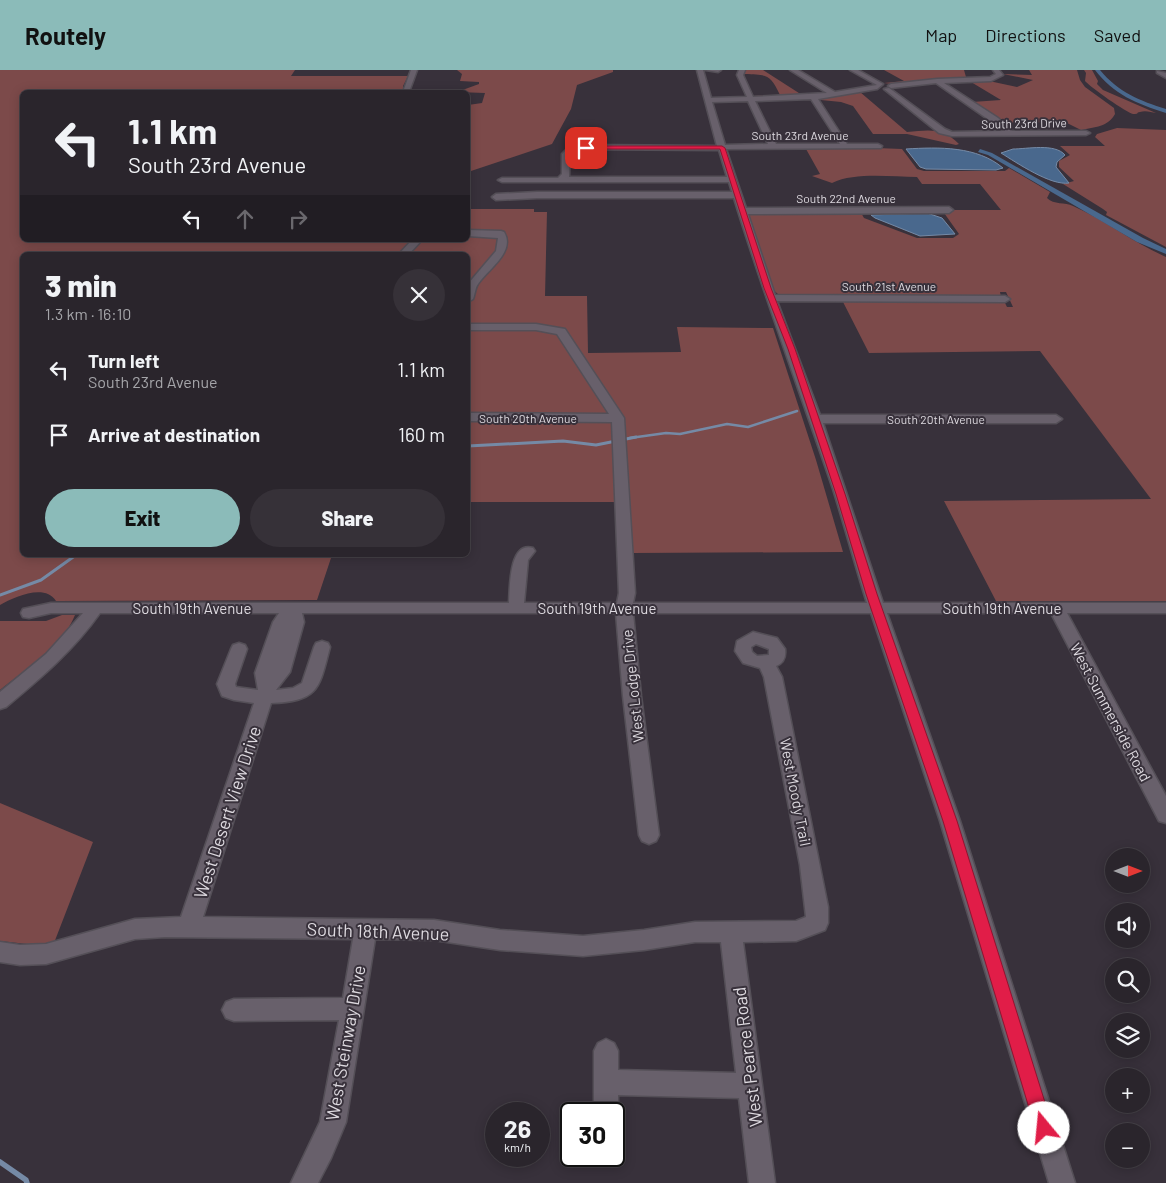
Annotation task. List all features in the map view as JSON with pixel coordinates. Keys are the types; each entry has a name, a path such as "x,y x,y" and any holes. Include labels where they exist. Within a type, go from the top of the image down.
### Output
{"street":[{"path":"407,90 414,70"},
{"path":"700,70 732,179 950,821 1062,1183"},
{"path":"709,70 718,70"},
{"path":"741,70 740,75 773,147"},
{"path":"793,70 835,95"},
{"path":"854,70 878,86"},
{"path":"708,99 835,95 878,86 889,87 937,81 996,78 1000,75 996,70"},
{"path":"1159,72 1166,76"},
{"path":"937,81 995,120 1011,134"},
{"name":"South 23rd Drive","path":"889,87 942,131 962,135 1086,133"},
{"path":"813,97 845,146"},
{"name":"South 23rd Avenue","path":"559,180 566,174 565,154 567,151 577,147 878,146"},
{"path":"502,180 732,179"},
{"name":"South 22nd Avenue","path":"496,197 537,195 949,210"},
{"path":"470,233 492,232 501,234 503,238 500,251 472,285 470,292"},
{"path":"406,252 415,242"},
{"name":"South 21st Avenue","path":"772,298 1006,299"},
{"path":"470,326 536,327 561,331 618,418"},
{"name":"South 20th Avenue","path":"470,418 618,418"},
{"name":"West Lodge Drive","path":"618,418 627,593 624,608 632,696 649,835"},
{"name":"South 20th Avenue","path":"815,419 1056,419"},
{"path":"516,608 521,559 528,551"},
{"name":"South 19th Avenue","path":"29,614 46,608 1166,608"},
{"path":"0,702 59,652 80,630 96,608"},
{"name":"West Desert View Drive","path":"187,927 189,927 266,692 264,673 281,622 293,608"},
{"name":"West Summerside Road","path":"1056,608 1166,815"},
{"path":"240,649 226,684 228,691 234,695 266,692 301,694 308,688 322,647"},
{"name":"West Moody Trail","path":"766,663 773,677 810,865 817,907 817,923"},
{"name":"South 18th Avenue","path":"0,952 20,955 46,954 135,929 187,927 434,930 500,940 583,946 644,940 695,932 796,931 817,923"},
{"name":"West Steinway Drive","path":"304,1183 322,1149 332,1122 366,929"},
{"name":"West Pearce Road","path":"732,931 762,1183"},
{"path":"234,1010 352,1009"},
{"path":"606,1051 606,1102"},
{"path":"606,1082 750,1086"}],"shaded area":[{"path":"0,70 295,70 291,76 408,76 403,86 404,90 20,90 20,242 470,242 470,209 534,209 534,212 547,212 545,296 587,296 588,353 681,352 677,327 773,328 816,460 843,552 632,553 621,414 470,415 470,252 20,252 20,557 331,557 317,600 56,601 45,593 37,592 21,595 0,605"},
{"path":"457,70 613,70 613,72 577,85 571,109 552,144 470,171 470,105 482,103 485,93 462,90 479,84 479,82 460,81 462,74"},
{"path":"745,70 763,70 802,95 753,96 780,95 770,79 758,75 745,74"},
{"path":"884,70 964,70 966,77 991,77 932,79 892,84 884,83 904,81"},
{"path":"1029,70 1077,70 1080,80 1085,87 1114,108 1115,114 1105,124 1081,130 1065,122 1002,123 972,102 1001,100 971,82 989,81 1017,87 1033,80 1003,74 1032,75"},
{"path":"1084,70 1092,70 1098,81 1097,84 1103,90 1156,113 1144,111 1133,114 1124,109 1085,81 1086,73"},
{"path":"860,92 907,132 929,130 941,132 959,144 956,145 907,134 873,134 853,106 841,102 821,100 823,97"},
{"path":"1117,128 1166,130 1166,247 1106,215 1107,212 1103,209 1063,184 1074,181 1059,167 1059,161 1070,155 1060,146 1105,146 1095,137 1097,134"},
{"path":"806,149 902,149 917,169 924,171 1005,171 1009,168 1050,192 1047,198 1050,200 1070,205 1085,212 1166,257 1166,601 996,601 944,501 1151,499 1040,351 869,353 842,300 1004,301 1007,307 1013,307 1006,292 1000,292 1001,297 791,296 778,294 773,290 748,213 860,211 864,218 917,238 953,238 959,234 942,210 1001,210 980,184 922,184 917,177 873,176 851,177 832,183 812,176 820,174"},
{"path":"470,419 613,420 619,502 470,502"},
{"path":"62,615 75,615 61,638 42,657 0,690 0,621 46,621"},
{"path":"0,803 93,842 54,943 36,945 0,941"}],"water":[{"path":"944,148 970,152 982,155 1003,168 996,170 926,169 920,167 906,149"},
{"path":"1048,148 1060,151 1065,155 1057,162 1056,167 1069,183 1053,181 1025,168 1001,153 1013,149"},
{"path":"927,213 942,218 955,234 920,236 871,215"}],"waterway":[{"path":"1097,70 1104,79 1127,97 1166,111"},
{"path":"980,151 990,154 1140,240 1166,252"},
{"path":"633,438 666,433 680,434 727,424 748,427 797,411"},
{"path":"470,446 563,441 596,445 633,438"},
{"path":"0,595 41,580 73,557"},
{"path":"0,1162 26,1180 27,1183"}],"route":[{"path":"586,148 722,148 767,288 792,349 841,494 859,556 950,821 1044,1128"}]}
